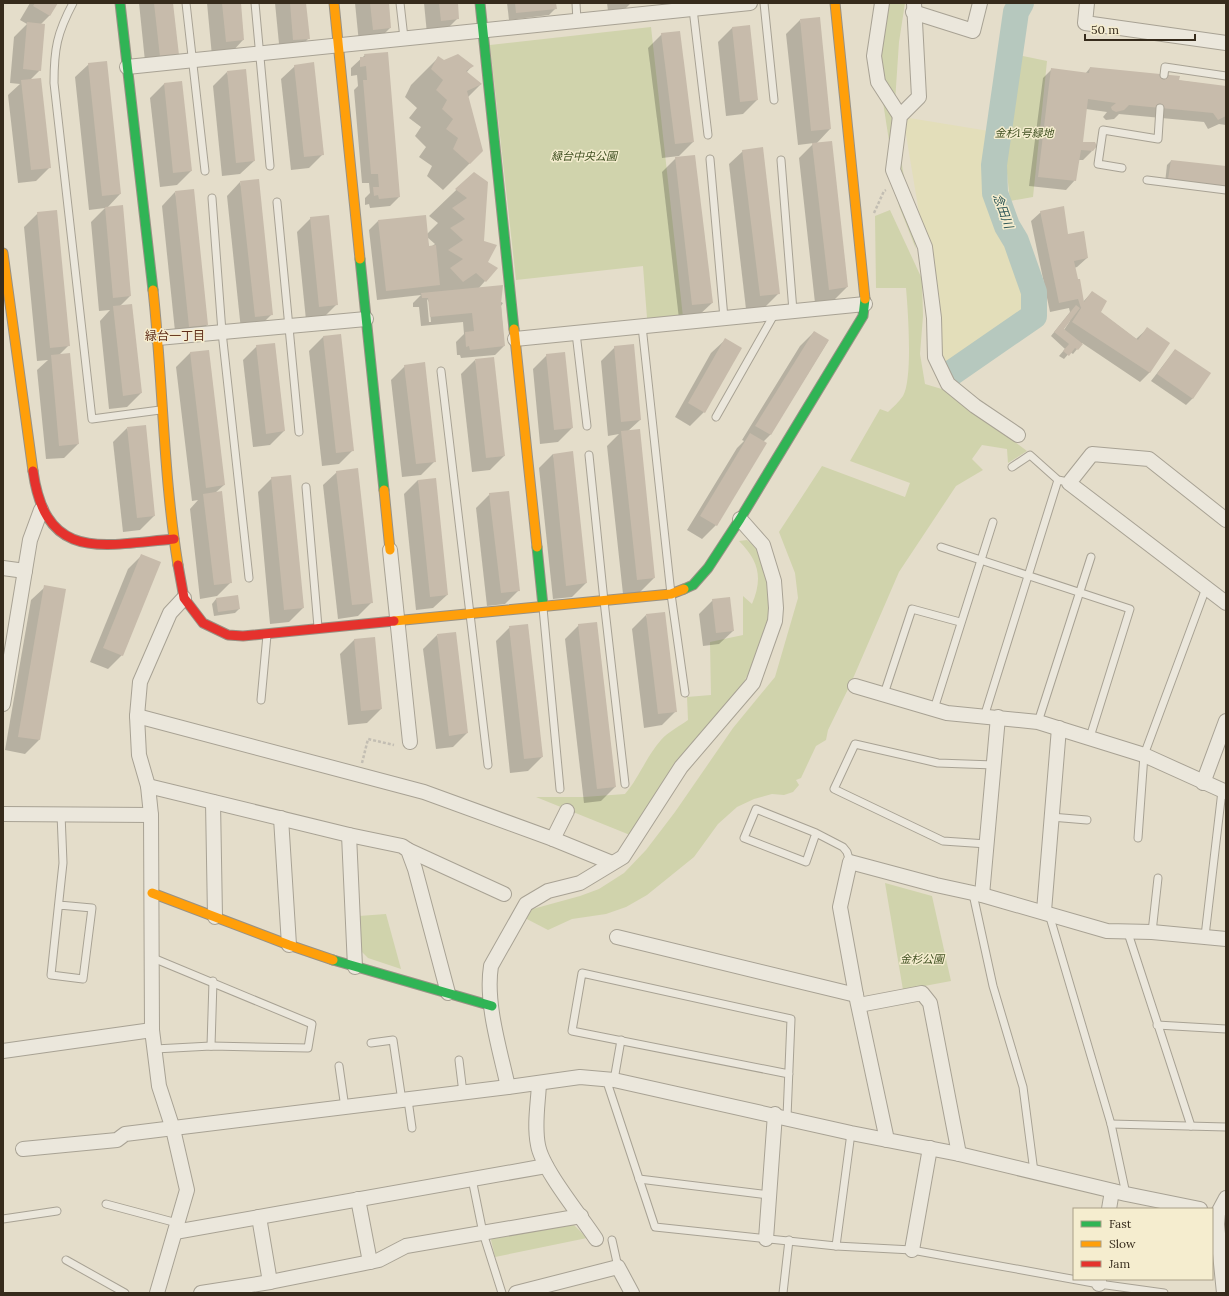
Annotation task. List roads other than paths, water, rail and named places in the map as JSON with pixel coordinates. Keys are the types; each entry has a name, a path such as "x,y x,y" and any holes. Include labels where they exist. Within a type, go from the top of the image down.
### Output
{"street":[{"path":"120,3 158,338 160,410 174,539 184,598 203,623 214,630 228,635 267,635 398,620 671,594 693,585 708,568 740,519 863,316 864,304 835,3"},
{"path":"334,3 410,742"},
{"path":"480,3 543,606"},
{"path":"127,67 577,21 685,7 750,3"},
{"path":"882,3 874,56 878,82 900,116"},
{"path":"980,3 973,31 914,8 919,97 900,116 893,170 925,247 934,318 935,357 948,384 976,406 1018,435"},
{"path":"1087,3 1085,23 1226,44"},
{"path":"3,253 36,493 41,510 64,536 91,543 106,545 174,539"},
{"path":"515,339 864,304"},
{"path":"158,338 366,319"},
{"path":"1225,518 1149,459 1092,454 1064,481 1226,603"},
{"path":"3,704 30,540 41,510"},
{"path":"508,1087 492,1006 489,975 491,966 526,904 548,891 580,884 623,857 681,767 753,683 767,647 774,621 776,608 774,581 763,545 740,519"},
{"path":"3,568 25,571"},
{"path":"157,1293 188,1190 173,1129 159,1086 152,1030 153,958 151,814 148,786 139,755 137,716 140,682 170,613 184,598"},
{"path":"855,686 947,713 1038,722 1059,728 1144,755 1224,792"},
{"path":"137,716 424,792 554,839 612,863"},
{"path":"978,894 987,844 994,765 991,717"},
{"path":"1203,783 1226,721"},
{"path":"1046,912 1051,817 1059,728"},
{"path":"148,786 349,835 402,846 504,894"},
{"path":"213,802 215,917"},
{"path":"554,839 566,811"},
{"path":"3,814 151,814"},
{"path":"281,818 289,945"},
{"path":"349,835 355,967"},
{"path":"408,850 415,869 448,993"},
{"path":"887,1140 840,907 850,862 1046,912 1107,931 1127,930 1226,939"},
{"path":"152,893 289,945 355,967 492,1006"},
{"path":"617,937 858,1000 922,993 930,1003 959,1154"},
{"path":"3,1051 152,1030"},
{"path":"23,1149 117,1140 125,1134 539,1084 580,1077 610,1079 781,1116 851,1133 959,1154 1119,1192 1195,1208"},
{"path":"539,1084 537,1119 538,1146 546,1166 596,1239"},
{"path":"766,1239 769,1195 781,1116"},
{"path":"912,1250 930,1148"},
{"path":"176,1228 259,1217 546,1166"},
{"path":"1111,1208 1119,1192"},
{"path":"1224,1293 1217,1224 1218,1213 1226,1198"},
{"path":"358,1199 370,1262"},
{"path":"201,1293 270,1282 379,1260 406,1246 581,1216"},
{"path":"259,1217 270,1282"},
{"path":"516,1293 618,1267 632,1293"}],"lane":[{"path":"73,3 58,34 54,53 54,83 92,419 160,410"},
{"path":"186,3 206,171"},
{"path":"255,3 270,166"},
{"path":"400,3 404,38"},
{"path":"576,3 577,21"},
{"path":"764,3 774,100"},
{"path":"685,7 708,135"},
{"path":"1164,75 1165,67 1226,76"},
{"path":"1122,168 1098,164 1103,130 1158,139 1160,108"},
{"path":"710,159 724,318"},
{"path":"781,160 793,311"},
{"path":"1147,180 1226,190"},
{"path":"212,198 222,332 249,578"},
{"path":"277,202 299,432"},
{"path":"716,417 775,312"},
{"path":"642,326 671,594 685,693"},
{"path":"576,332 587,426"},
{"path":"441,371 488,765"},
{"path":"589,455 604,601 626,784"},
{"path":"991,717 1028,576 1064,481 1030,456 1012,467"},
{"path":"306,487 319,630"},
{"path":"934,709 960,622 994,522"},
{"path":"941,547 1130,609 1090,737"},
{"path":"1038,722 1091,557"},
{"path":"1138,838 1144,755 1206,588"},
{"path":"543,606 560,789"},
{"path":"884,694 912,608 960,622"},
{"path":"261,700 267,635"},
{"path":"987,844 942,841 834,789 855,744 938,763 994,765"},
{"path":"1205,936 1224,792"},
{"path":"816,833 806,862 744,838 756,809 816,833 843,847 848,852 850,862"},
{"path":"59,904 92,908 83,979 50,975 63,864 61,814"},
{"path":"1051,817 1087,820"},
{"path":"1152,932 1158,878"},
{"path":"978,894 993,986 1023,1087 1034,1172"},
{"path":"1046,912 1111,1124 1119,1192"},
{"path":"1127,930 1191,1126"},
{"path":"153,958 213,981 312,1024 308,1048 211,1046 155,1049"},
{"path":"781,1116 789,1074 791,1019 582,973 572,1031 789,1074"},
{"path":"211,1046 213,981"},
{"path":"1157,1025 1226,1029"},
{"path":"371,1043 393,1040 412,1128"},
{"path":"621,1040 610,1079 639,1180 656,1227 836,1246 912,1250 1073,1277"},
{"path":"459,1060 463,1093"},
{"path":"339,1066 345,1108"},
{"path":"1111,1124 1226,1127"},
{"path":"836,1246 851,1133"},
{"path":"472,1179 483,1233 502,1293"},
{"path":"639,1180 769,1195"},
{"path":"106,1204 176,1228"},
{"path":"3,1219 57,1211"},
{"path":"612,1240 618,1267"},
{"path":"783,1293 790,1240"},
{"path":"66,1260 125,1293"},
{"path":"1099,1281 1164,1293"}],"waterway":[{"name":"念田川","path":"950,374 1034,316 1034,292 1016,241 1007,226 995,193 994,165 1016,12 1021,3"}],"district":[{"name":"緑台一丁目","path":"175,336"}],"park label":[{"name":"金杉1号緑地","path":"1024,133"},
{"name":"緑台中央公園","path":"584,156"},
{"name":"金杉公園","path":"922,959"}]}
